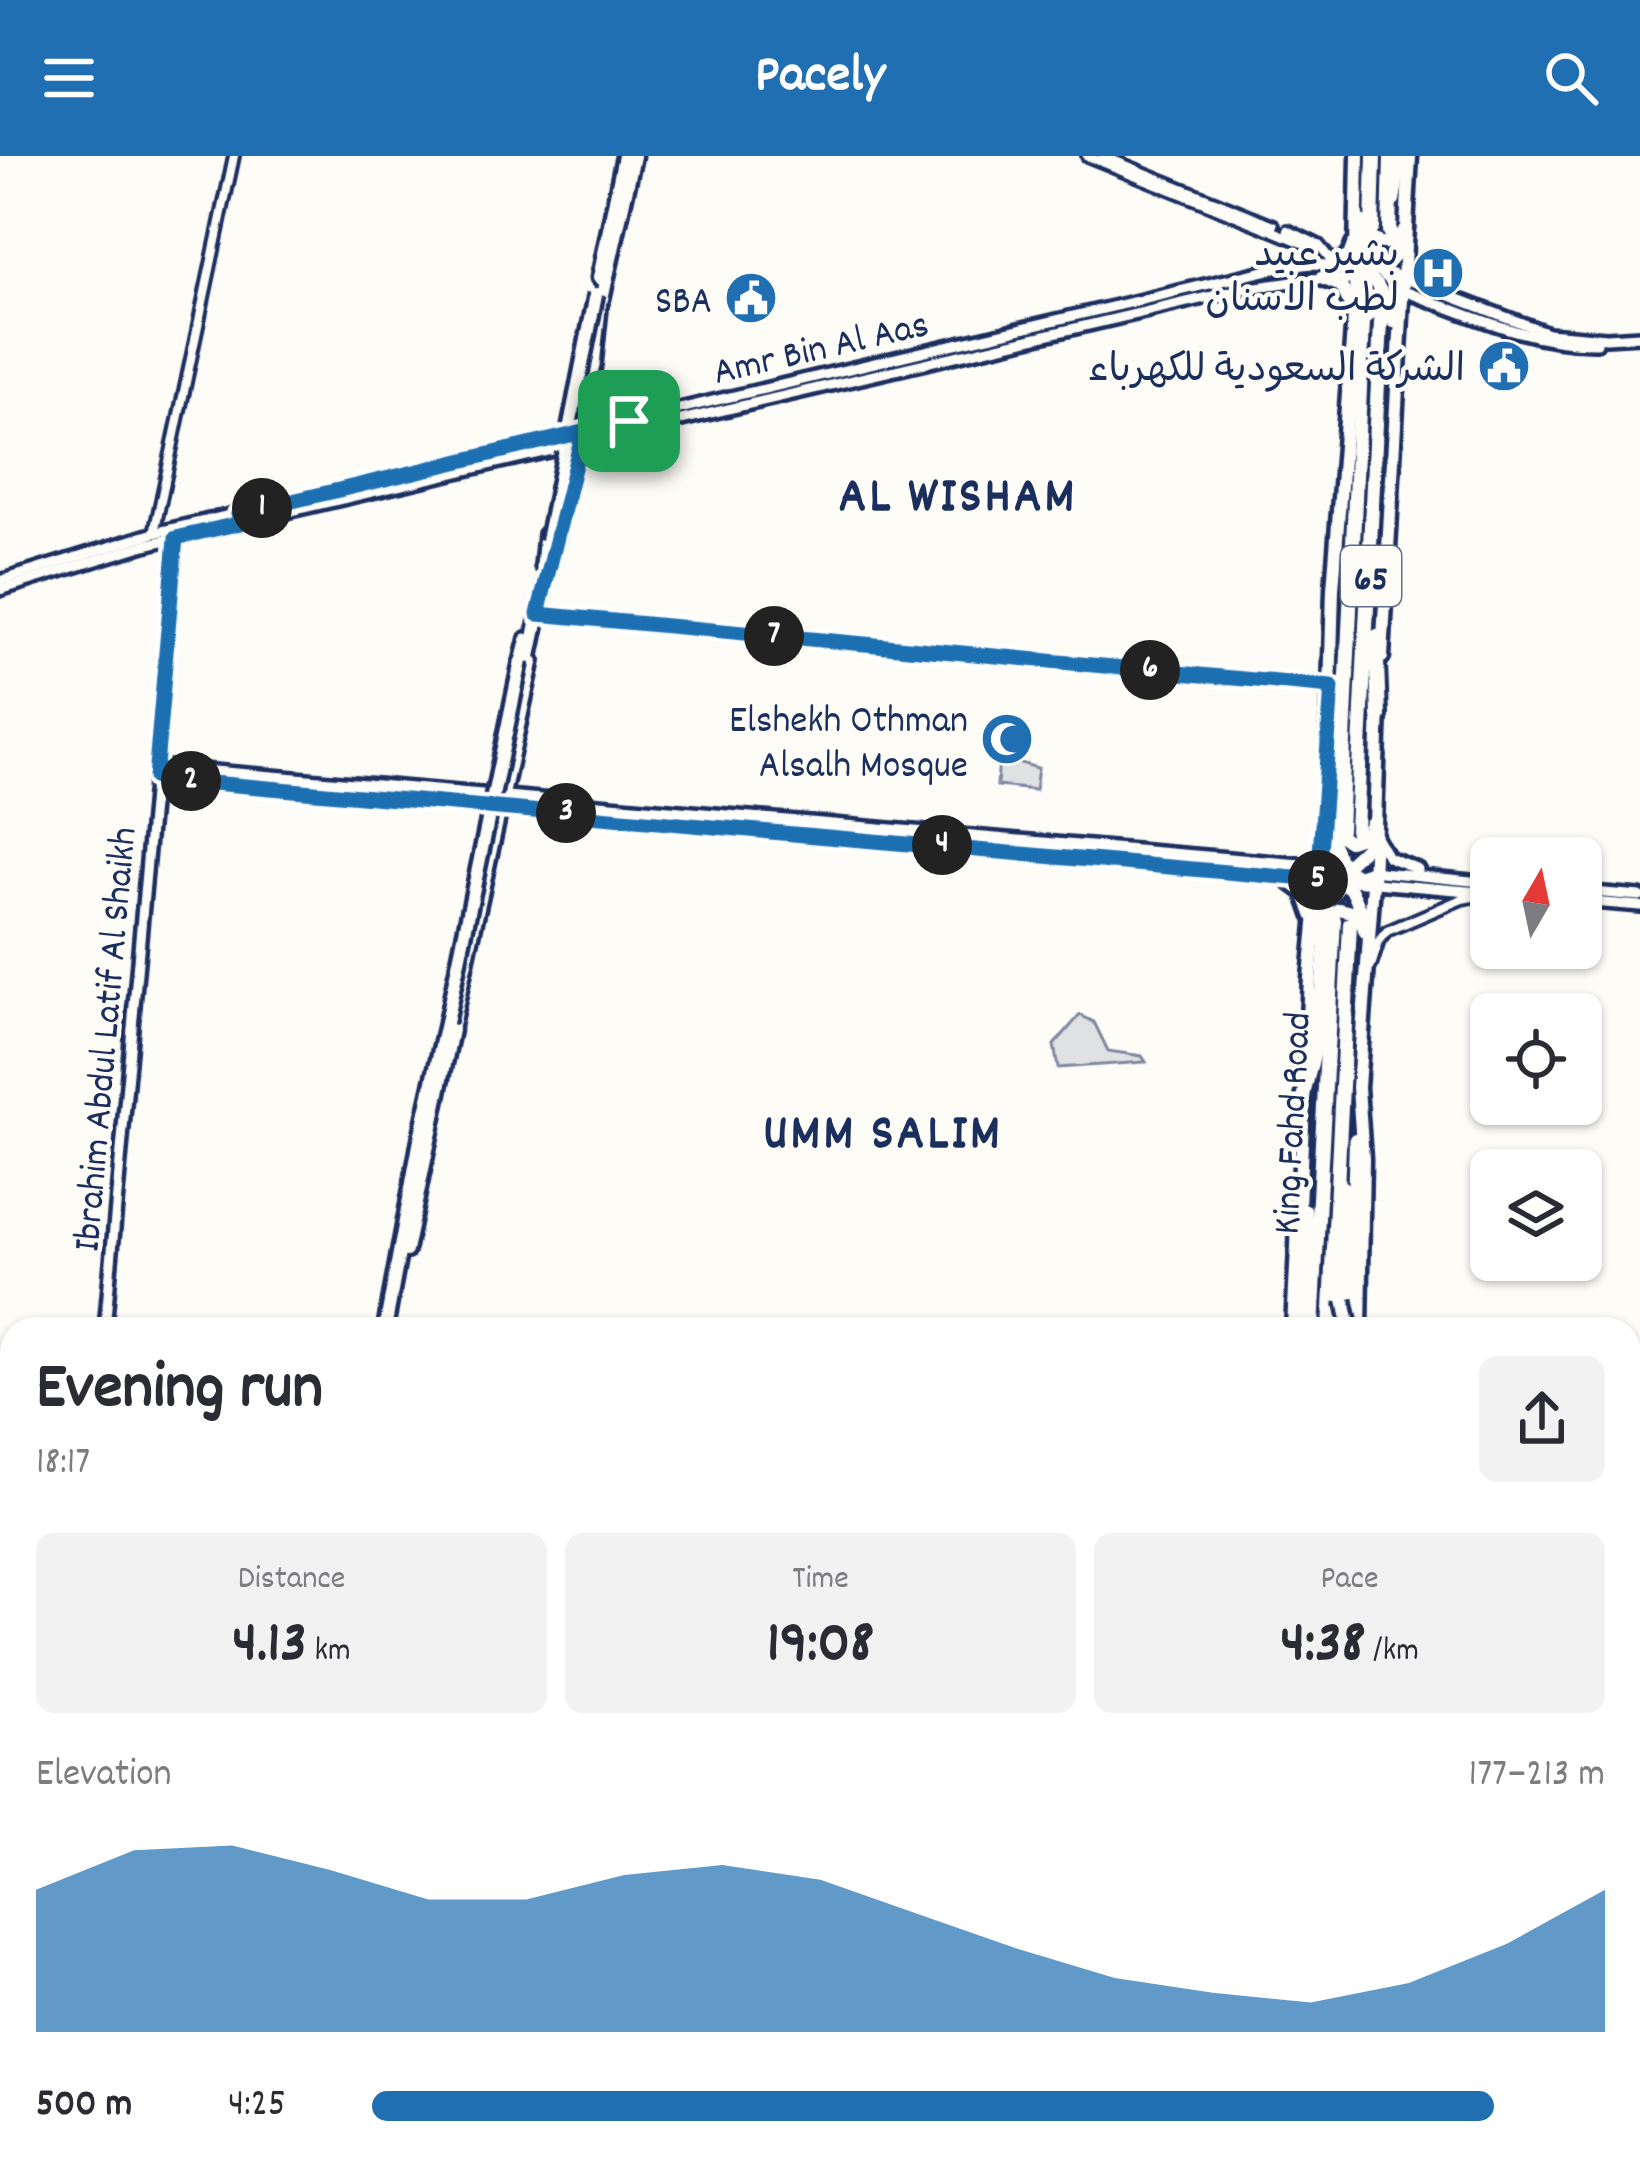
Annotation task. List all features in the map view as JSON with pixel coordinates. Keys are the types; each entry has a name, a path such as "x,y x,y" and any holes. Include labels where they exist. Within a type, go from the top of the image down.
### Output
{"highway":[{"path":"1365,227 1366,156"},
{"path":"1389,232 1391,156"},
{"name":"65","path":"1359,319 1348,830 1375,500 1381,322"},
{"path":"1375,500 1379,510 1379,716"},
{"name":"King Fahd Road","path":"1331,1317 1344,1019 1337,925"},
{"name":"King Fahd Road","path":"1309,1317 1337,925"}],"main road":[{"path":"547,581 550,542 624,156"},
{"path":"445,1043 488,800 541,566 561,443 634,156"},
{"path":"1366,156 1358,202 1366,234 1381,244 1401,236 1408,213"},
{"path":"1389,232 1405,156"},
{"path":"1348,1317 1407,236 1405,156"},
{"path":"1352,340 1370,276 1358,202"},
{"path":"1334,264 1349,256 1365,227"},
{"path":"1365,227 1370,276 1397,319 1398,343"},
{"path":"1407,236 1414,263"},
{"path":"1359,319 1370,276 1407,236"},
{"name":"Amr Bin Al Aas","path":"0,581 154,533 239,518 561,443 1276,268 1334,264 1370,276"},
{"name":"Amr Bin Al Aas","path":"630,426 1243,289 1370,276"},
{"path":"1370,276 1403,284 1546,341 1640,339"},
{"path":"1321,278 1344,290 1359,319"},
{"path":"390,1317 525,664 581,438 599,296"},
{"path":"1294,1317 1352,340 1358,321 1366,314 1383,313 1395,322 1398,343"},
{"path":"1332,619 1338,600 1355,432"},
{"name":"Amr Bin Al Aas","path":"475,463 539,454 561,443"},
{"path":"539,454 556,470"},
{"name":"Amr Bin Al Aas","path":"0,590 239,518"},
{"name":"Ibrahim Abdul Latif Al Shaikh","path":"106,1317 176,538"},
{"path":"541,566 550,542"},
{"path":"445,1043 529,693 538,618"},
{"path":"525,664 526,638"},
{"path":"156,772 1279,877 1319,873"},
{"path":"1327,796 1332,831 1348,842 1367,835 1376,803"},
{"path":"1327,796 1328,833 1340,875 1360,903 1369,956"},
{"path":"505,802 1340,875 1469,881"},
{"path":"1312,953 1321,910 1340,875 1370,840 1376,803"},
{"path":"1376,803 1377,839 1388,857 1411,868 1469,881"},
{"path":"1340,875 1470,890"},
{"path":"1279,877 1308,901 1312,953"},
{"path":"1602,893 1640,896"},
{"path":"1602,903 1640,906"},
{"path":"1312,953 1323,920 1335,910 1346,909 1362,918 1369,956"},
{"path":"1303,1099 1337,925"},
{"path":"1344,1019 1345,1317"},
{"path":"1358,1088 1363,1159 1360,1317"},
{"path":"1300,1161 1308,1317"}],"street":[{"path":"154,533 233,156"},
{"path":"1087,156 1308,245 1314,253 1307,265"},
{"path":"1103,156 1309,239 1334,264"},
{"path":"538,618 1332,687"},
{"path":"1368,979 1379,941 1387,931 1470,897"}],"shaded area":[{"path":"999,757 1038,768 1035,790 997,786"},
{"path":"1080,1015 1094,1022 1108,1051 1142,1056 1146,1062 1058,1068 1054,1045"}],"tunnel":[{"path":"1363,322 1372,228"}],"place":[{"name":"بشير عبيد لطب الاسنان","path":"1438,273"},
{"name":"SBA","path":"751,298"},
{"name":"الشركة السعودية للكهرباء","path":"1504,366"},
{"name":"Elshekh Othman Alsalh Mosque","path":"1007,739"}],"district":[{"name":"AL WISHAM","path":"958,492"},
{"name":"UMM SALIM","path":"883,1129"}],"route":[{"path":"629,421 632,432 580,444 538,614 1332,687 1318,880 155,778 176,538 241,523 238,514 629,421"}]}
